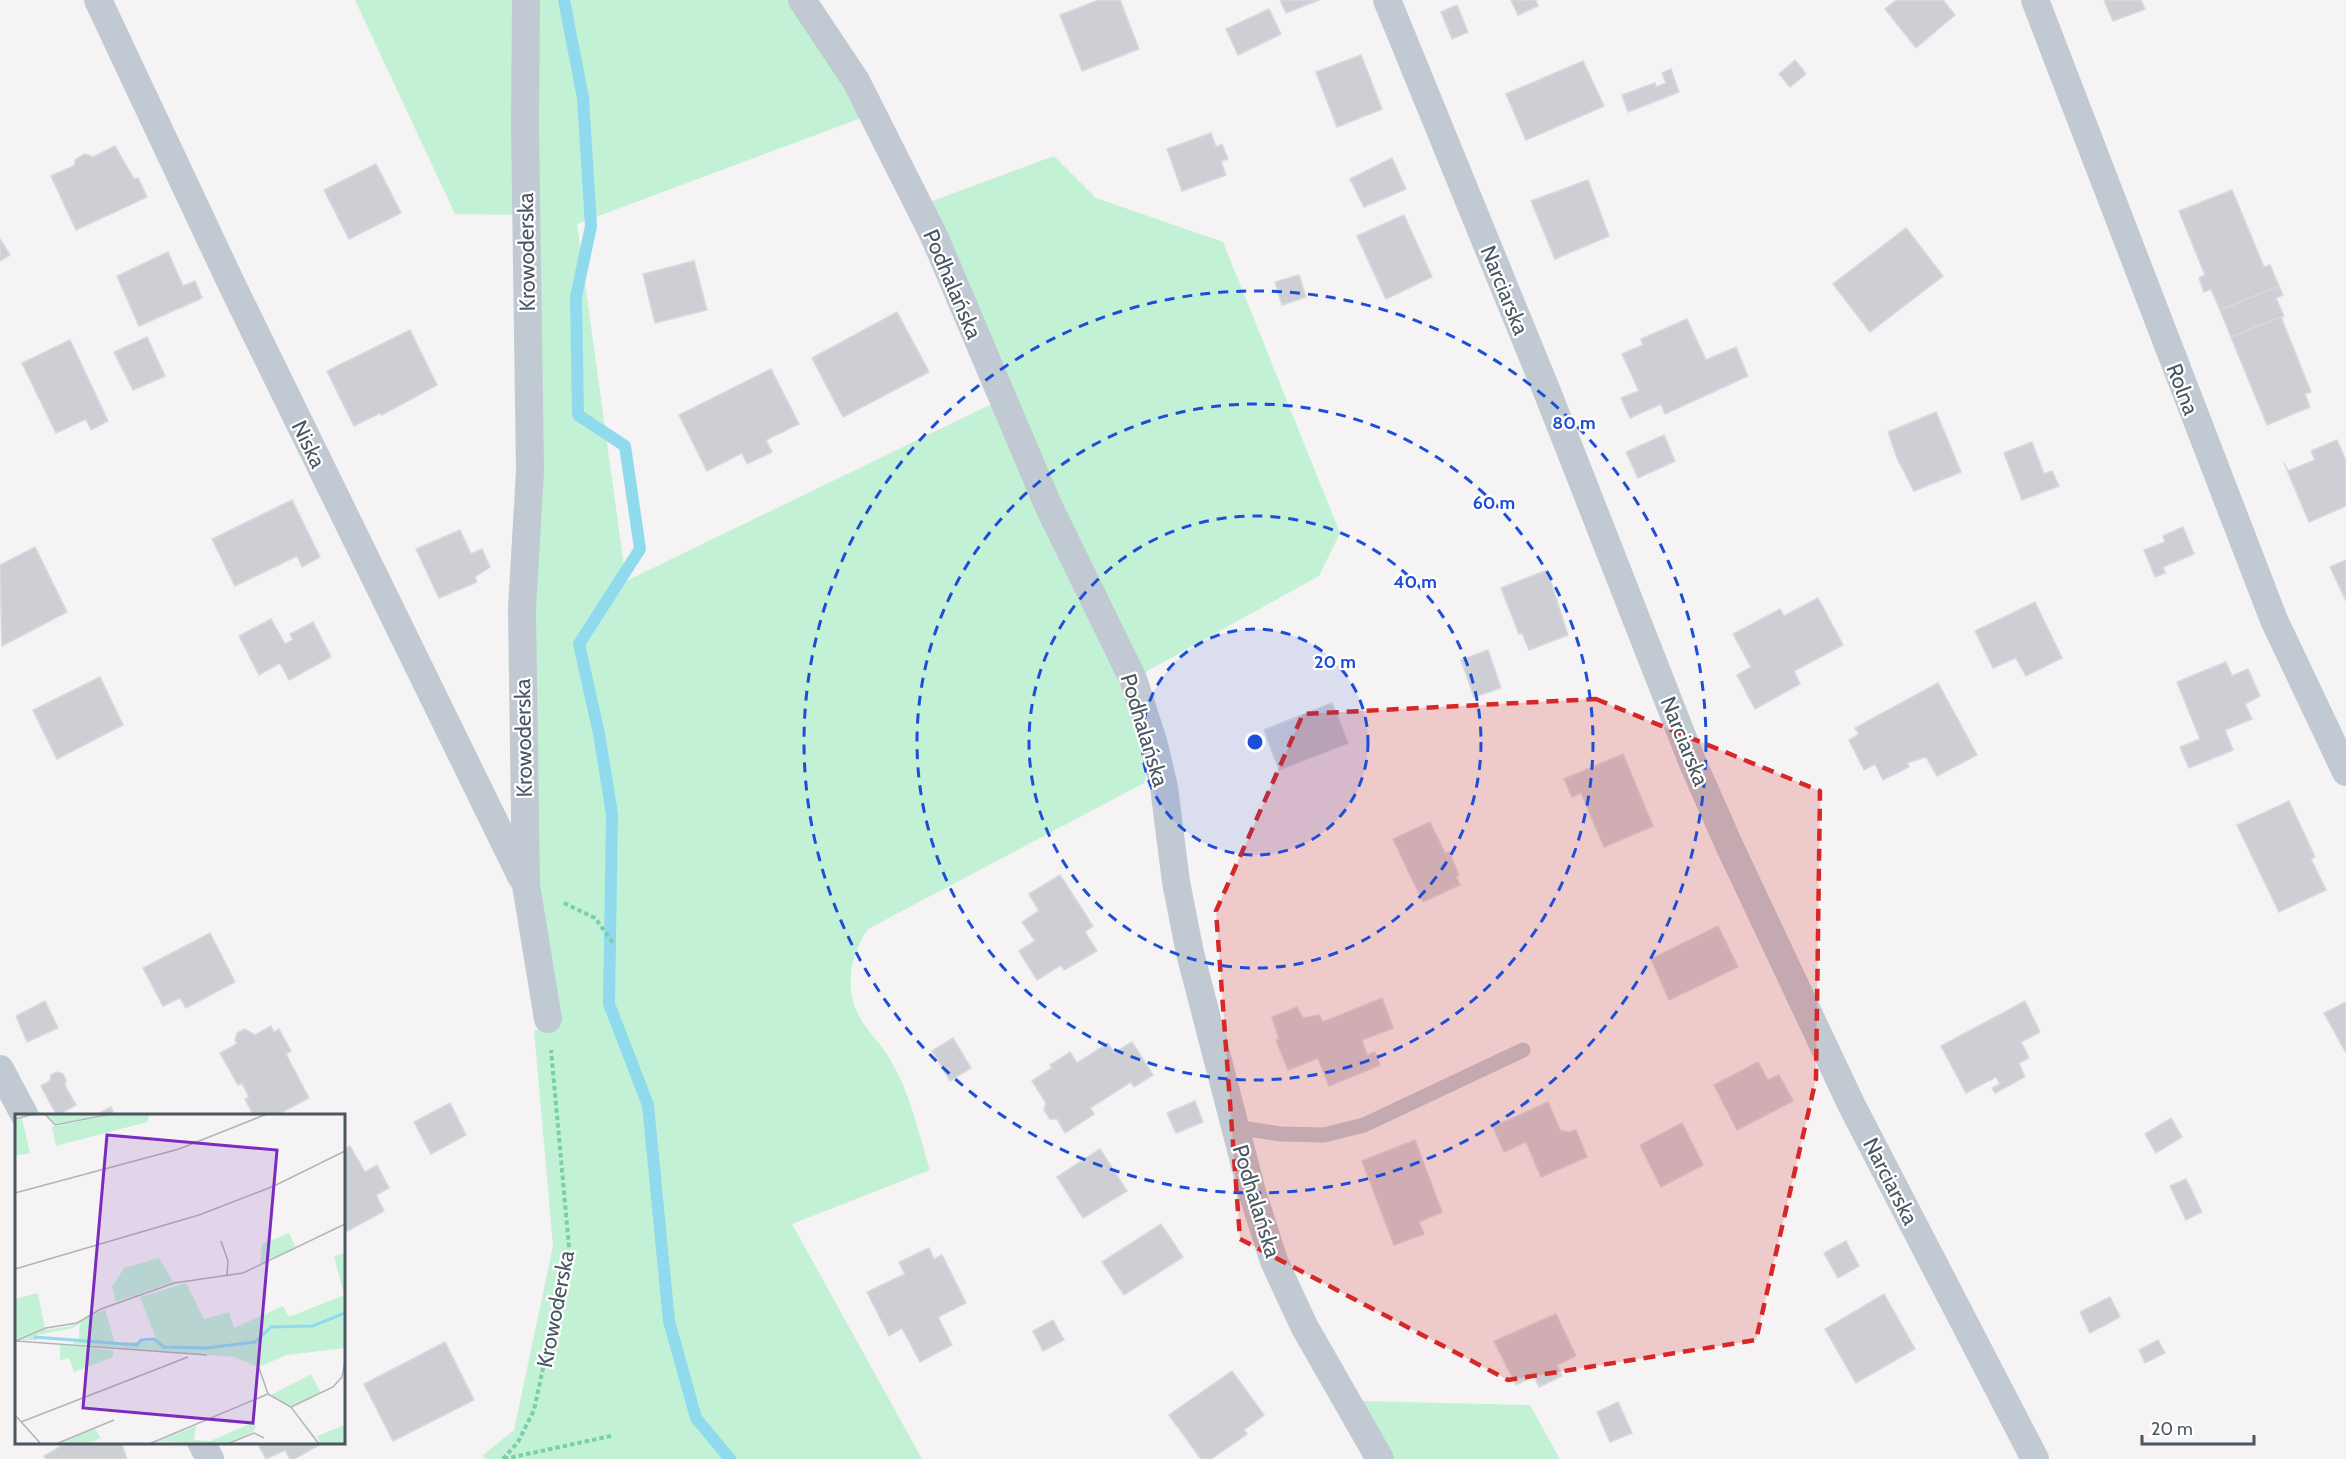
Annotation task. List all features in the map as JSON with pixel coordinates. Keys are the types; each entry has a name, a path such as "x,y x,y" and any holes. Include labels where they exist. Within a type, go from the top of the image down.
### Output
{"street":[{"name":"Niska","path":"98,0 248,317 526,885"},
{"name":"Krowoderska","path":"526,0 525,126 530,471 522,609 526,885 548,1019"},
{"name":"Podhalańska","path":"802,0 856,81 934,236 1048,505 1133,680 1153,741 1164,787 1176,882 1190,953 1234,1127 1274,1261 1304,1326 1380,1459"},
{"name":"Narciarska","path":"1387,0 1548,394 1692,761 1729,845 1852,1106 2035,1459"},
{"name":"Rolna","path":"2036,0 2274,620 2346,772"},
{"path":"0,1069 24,1114"},
{"path":"202,1444 210,1459"}],"lane":[{"path":"1234,1127 1281,1134 1324,1135 1364,1125 1523,1050"}],"path":[{"path":"526,885 595,918 614,944"},
{"name":"Krowoderska","path":"503,1459 518,1442 534,1410 569,1247 548,1019"},
{"path":"503,1459 611,1436"}],"highlighted area":[{"path":"1596,699 1820,791 1816,1079 1756,1340 1508,1380 1240,1239 1216,911 1303,714"}],"green space":[{"path":"355,0 517,0 518,215 455,214"},
{"path":"535,0 795,0 864,117 577,224 626,581 994,403 1125,682 1150,764 1144,783 868,929 854,958 851,980 853,1002 860,1019 887,1055 904,1086 930,1170 792,1224 922,1459 485,1459 483,1455 514,1430 553,1246 534,1030 562,1024 534,880"},
{"path":"1054,156 1096,198 1223,242 1340,533 1319,576 1142,674 1058,507 930,202"},
{"path":"1358,1401 1530,1405 1560,1459 1391,1459"}],"building":[{"path":"1099,0 1120,0 1139,49 1082,71 1060,15"},
{"path":"1280,0 1319,0 1286,13"},
{"path":"1511,0 1536,0 1538,6 1518,15"},
{"path":"1897,0 1943,0 1955,15 1916,48 1885,9"},
{"path":"2104,0 2141,0 2145,9 2113,21"},
{"path":"1457,5 1468,32 1452,39 1441,12"},
{"path":"1269,9 1281,34 1238,55 1226,29"},
{"path":"1361,55 1382,109 1337,127 1316,72"},
{"path":"1795,60 1806,74 1790,87 1779,74"},
{"path":"1583,61 1604,106 1526,140 1506,94"},
{"path":"1671,69 1679,92 1628,112 1622,95 1655,83 1656,87 1666,83 1662,73"},
{"path":"1211,133 1216,147 1222,144 1228,159 1221,161 1226,175 1182,191 1167,149"},
{"path":"115,146 134,179 138,178 147,197 76,230 51,176 74,166 76,159 85,154 93,157"},
{"path":"1392,158 1406,189 1364,207 1350,179"},
{"path":"376,164 401,213 349,239 324,190"},
{"path":"1588,180 1609,236 1555,259 1531,201"},
{"path":"2232,190 2264,267 2270,265 2279,286 2220,310 2211,289 2204,292 2199,278 2205,275 2179,211"},
{"path":"1404,215 1432,277 1386,299 1357,236"},
{"path":"1906,228 1943,276 1870,332 1833,284"},
{"path":"0,239 10,255 0,261"},
{"path":"168,252 183,286 195,281 202,298 139,326 117,276"},
{"path":"694,261 707,310 655,323 643,274"},
{"path":"1299,275 1306,297 1282,305 1275,282"},
{"path":"2279,286 2283,295 2276,298 2284,316 2231,337 2220,310"},
{"path":"897,312 929,372 843,417 812,358"},
{"path":"2281,317 2311,392 2305,394 2310,407 2267,425 2231,337"},
{"path":"1687,319 1706,360 1736,347 1748,376 1665,414 1661,404 1630,418 1621,398 1639,391 1622,354 1643,345 1641,339"},
{"path":"410,330 437,385 382,415 380,413 354,426 327,371"},
{"path":"147,337 165,376 133,390 114,352"},
{"path":"70,340 108,421 91,430 86,419 56,433 22,363"},
{"path":"771,369 799,424 766,440 772,452 747,464 742,453 707,471 679,415"},
{"path":"1936,412 1961,472 1914,491 1897,458 1888,432"},
{"path":"1664,435 1675,461 1638,478 1626,452"},
{"path":"2337,440 2346,461 2346,506 2309,522 2284,463 2288,471 2315,460 2311,451"},
{"path":"2032,442 2044,474 2052,471 2059,486 2022,500 2004,453"},
{"path":"292,500 320,557 302,567 297,556 235,586 212,539"},
{"path":"2183,527 2194,554 2163,567 2165,573 2155,577 2144,550 2165,542 2163,536"},
{"path":"460,530 471,554 482,549 490,567 475,577 477,582 439,598 416,549"},
{"path":"35,547 67,612 2,646 0,565"},
{"path":"2346,560 2346,601 2330,567"},
{"path":"1547,570 1568,635 1529,650 1522,633 1519,634 1501,588"},
{"path":"1818,598 1843,645 1794,671 1800,684 1755,709 1737,675 1751,667 1733,634 1780,609 1784,616"},
{"path":"2035,602 2062,658 2026,676 2016,658 1993,668 1975,631"},
{"path":"271,619 285,644 293,640 290,634 313,622 331,657 289,680 280,663 259,675 239,636"},
{"path":"1488,650 1501,688 1474,697 1461,660"},
{"path":"2226,662 2232,676 2248,669 2260,696 2245,704 2252,719 2225,730 2233,750 2189,768 2180,747 2200,739 2177,682"},
{"path":"100,677 123,725 57,759 33,710"},
{"path":"1938,683 1977,755 1937,776 1926,757 1907,763 1909,767 1883,780 1875,764 1864,770 1849,740 1859,734 1855,728"},
{"path":"1332,703 1348,743 1279,770 1264,730"},
{"path":"1623,754 1653,826 1604,847 1581,793 1572,797 1564,779"},
{"path":"2289,801 2315,857 2311,859 2326,890 2279,912 2237,825"},
{"path":"1430,822 1445,853 1449,852 1459,875 1456,876 1460,885 1423,902 1393,839"},
{"path":"1060,875 1093,926 1085,932 1097,951 1064,970 1061,965 1037,980 1019,951 1035,941 1022,922 1039,911 1029,894"},
{"path":"1718,926 1738,967 1669,1000 1651,959"},
{"path":"210,933 235,982 186,1008 180,998 163,1006 143,968"},
{"path":"1382,998 1393,1028 1362,1040 1367,1055 1375,1052 1380,1065 1329,1086 1318,1058 1288,1070 1276,1040 1279,1039 1272,1017 1297,1007 1303,1018 1319,1015 1323,1022"},
{"path":"45,1001 58,1028 27,1042 16,1016"},
{"path":"2025,1001 2040,1032 2021,1042 2029,1058 2019,1063 2025,1077 1995,1093 1992,1088 2000,1084 1996,1077 1966,1093 1941,1046"},
{"path":"2346,1002 2346,1053 2324,1013"},
{"path":"271,1026 274,1032 279,1029 291,1051 286,1054 309,1098 279,1114 253,1114 245,1099 249,1097 242,1083 238,1085 220,1053 237,1044 235,1040 237,1033 245,1029 255,1035"},
{"path":"953,1038 971,1068 950,1081 932,1051"},
{"path":"1132,1042 1153,1075 1134,1087 1131,1082 1090,1108 1094,1114 1065,1133 1057,1119 1050,1119 1044,1110 1046,1103 1032,1081 1070,1052 1077,1063 1108,1043 1114,1053"},
{"path":"1758,1062 1768,1080 1779,1075 1793,1101 1737,1130 1714,1085"},
{"path":"57,1072 63,1074 66,1080 65,1086 76,1105 60,1114 56,1114 41,1086 50,1081 51,1075"},
{"path":"1195,1101 1203,1122 1176,1133 1167,1113"},
{"path":"1548,1102 1560,1130 1569,1132 1576,1130 1587,1157 1541,1177 1526,1142 1504,1152 1493,1127"},
{"path":"450,1103 466,1135 431,1154 414,1122"},
{"path":"111,1107 114,1114 98,1114"},
{"path":"2171,1118 2182,1137 2156,1153 2145,1134"},
{"path":"1682,1123 1703,1165 1661,1187 1640,1145"},
{"path":"1415,1140 1442,1212 1419,1222 1424,1234 1394,1245 1362,1161"},
{"path":"350,1146 365,1172 377,1165 389,1188 376,1195 384,1211 345,1232 345,1148"},
{"path":"1100,1149 1127,1191 1083,1218 1057,1177"},
{"path":"2186,1179 2202,1212 2186,1220 2170,1186"},
{"path":"1161,1224 1183,1257 1124,1295 1102,1262"},
{"path":"1846,1241 1859,1266 1838,1278 1824,1253"},
{"path":"929,1248 934,1259 942,1255 966,1303 938,1317 952,1345 920,1362 902,1328 889,1336 867,1292 905,1274 899,1262"},
{"path":"1884,1294 1915,1349 1856,1383 1825,1329"},
{"path":"2110,1297 2120,1317 2090,1333 2080,1312"},
{"path":"1556,1314 1576,1356 1557,1365 1562,1376 1539,1387 1534,1376 1516,1385 1494,1341"},
{"path":"1053,1320 1064,1340 1043,1351 1033,1331"},
{"path":"2158,1340 2165,1353 2145,1363 2139,1350"},
{"path":"445,1342 474,1400 393,1441 364,1384"},
{"path":"1232,1371 1264,1415 1244,1430 1247,1434 1211,1459 1201,1459 1169,1415"},
{"path":"1618,1402 1632,1433 1610,1442 1597,1412"},
{"path":"65,1444 122,1444 127,1459 46,1459 44,1456"},
{"path":"258,1444 321,1444 294,1459 290,1459 285,1450 266,1459"}],"waterway":[{"path":"564,0 583,98 591,226 576,297 578,415 625,446 640,549 579,644 599,734 612,814 609,1004 648,1105 669,1321 696,1418 730,1459"}]}
